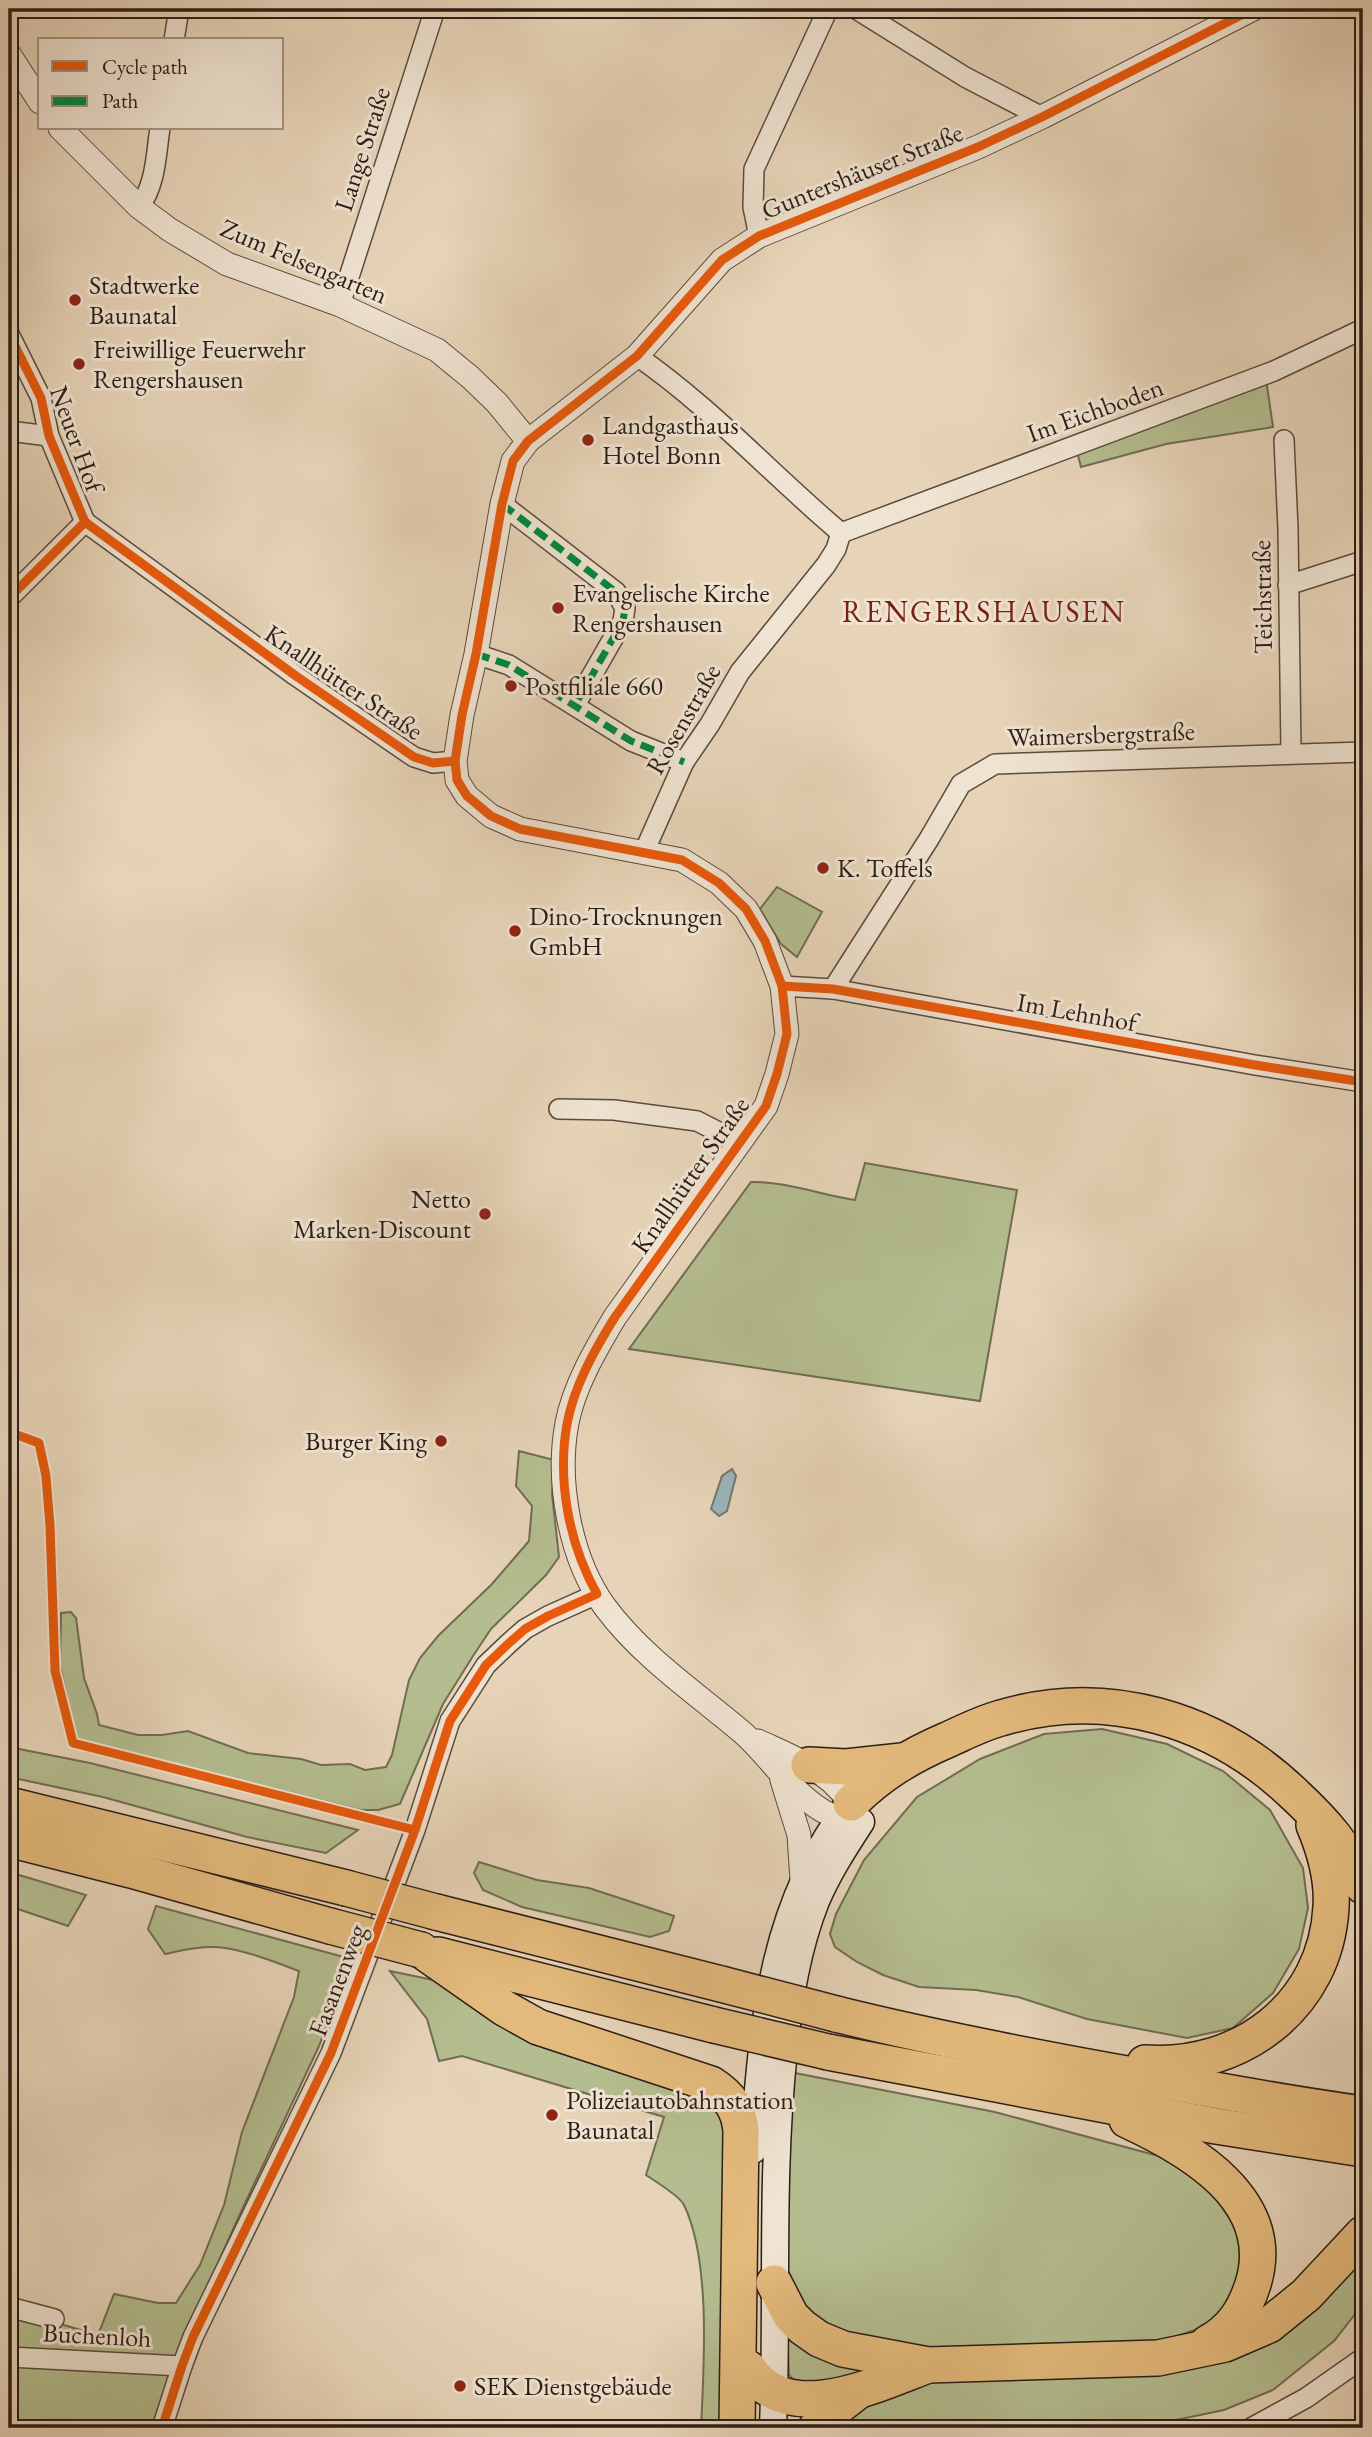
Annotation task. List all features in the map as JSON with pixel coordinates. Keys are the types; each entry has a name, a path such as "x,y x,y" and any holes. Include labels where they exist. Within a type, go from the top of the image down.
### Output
{"highway":[{"path":"850,1814 883,1774 902,1761 1002,1717 1059,1707 1108,1707 1147,1712 1203,1731 1262,1765 1330,1828 1355,1866 1363,1886"},
{"path":"850,1814 947,1740"},
{"path":"794,1768 855,1767 902,1761"},
{"path":"1024,2055 1153,2064 1188,2062 1216,2056 1242,2045 1266,2030 1287,2011 1305,1988 1318,1963 1327,1936 1331,1908 1325,1851 1314,1824 1298,1798"},
{"path":"9,1804 926,2036 1291,2104 1363,2114"},
{"path":"9,1839 421,1950 828,2052 1216,2126 1363,2149"},
{"path":"421,1950 504,2008 538,2027 711,2084 722,2091 737,2109 741,2131 737,2428"},
{"path":"1089,2102 1149,2130 1202,2163 1239,2198 1248,2213 1254,2232 1256,2255 1255,2277 1249,2297 1237,2319 1220,2336 1194,2351"},
{"path":"774,2284 791,2316 819,2339 843,2349 928,2365 1158,2358 1225,2344 1269,2325 1306,2295 1363,2234"},
{"path":"748,2368 760,2384 775,2393 796,2399 824,2398 857,2392 928,2365"},
{"path":"816,2428 857,2392"}],"main road":[{"path":"748,2428 750,2202 765,2023 781,1938 802,1881 850,1814"},
{"path":"774,2428 774,2184 779,2091 794,1974 816,1902 842,1850 850,1814"}],"street":[{"path":"174,38 179,9"},
{"name":"Lange Straße","path":"340,305 435,9"},
{"path":"759,236 753,207 754,169 828,9"},
{"path":"856,9 965,77 1042,117"},
{"name":"Guntershäuser Straße","path":"455,761 477,654 502,504 513,461 528,440 638,356 722,260 759,236 978,147 1253,9"},
{"path":"9,54 38,99"},
{"name":"Zum Felsengarten","path":"62,130 139,206 170,230 228,264 340,305 437,350 498,403 528,440"},
{"path":"139,206 151,186 160,130"},
{"name":"Im Eichboden","path":"841,533 1274,372 1363,328"},
{"name":"Neuer Hof","path":"9,334 41,398 49,436 85,522"},
{"path":"638,356 687,393 841,533"},
{"path":"9,431 49,436"},
{"name":"Teichstraße","path":"1284,440 1291,753"},
{"path":"502,504 615,592 625,608 623,621 575,705"},
{"path":"9,598 85,522"},
{"name":"Knallhütter Straße","path":"85,522 285,669 414,757 433,763 455,761 457,780 467,796 491,816 520,829 682,860 719,883 746,909 765,941 782,986 787,1034 766,1106 615,1317 574,1401 567,1422 565,1443 567,1505 575,1544 597,1594 645,1650 745,1735 794,1768 843,1791 850,1814 822,1811 794,1768 745,1735"},
{"name":"Rosenstraße","path":"644,852 684,762 740,672 826,565 836,549 841,533"},
{"path":"1288,585 1363,561"},
{"path":"477,654 509,665 631,741 684,762"},
{"name":"Waimersbergstraße","path":"833,989 961,784 995,764 1363,752"},
{"name":"Im Lehnhof","path":"782,986 833,989 1363,1082"},
{"path":"559,1109 614,1110 697,1121 740,1143"},
{"name":"Fasanenweg","path":"162,2428 181,2366 336,2041 415,1830 450,1721 486,1665 517,1637 548,1616 597,1594"},
{"name":"Knallhütter Straße","path":"794,1768 787,1792 796,1824 802,1881"},
{"name":"Buchenloh","path":"9,2307 54,2319"},
{"name":"Buchenloh","path":"9,2357 181,2366"},
{"path":"1251,2428 1306,2398 1363,2358"}],"green space":[{"path":"1266,379 1273,427 1166,444 1081,467 1076,448"},
{"path":"777,887 822,912 797,957 781,944 760,909"},
{"path":"865,1163 1017,1190 980,1401 629,1349 751,1182 790,1186 855,1200"},
{"path":"519,1451 554,1460 552,1494 559,1557 546,1575 491,1629 473,1656 443,1704 400,1804 378,1810 360,1810 76,1739 60,1665 61,1613 71,1612 76,1618 84,1678 99,1725 138,1735 188,1731 248,1753 301,1759 321,1765 350,1764 365,1770 386,1767 392,1755 409,1680 420,1658 438,1636 492,1584 529,1541 532,1506 516,1486"},
{"path":"1102,1729 1167,1744 1223,1771 1270,1810 1303,1868 1308,1908 1299,1949 1273,1993 1233,2028 1187,2038 1087,2019 1018,1997 976,1990 919,1987 883,1975 835,1947 830,1934 836,1914 864,1860 917,1797 980,1759 1044,1734"},
{"path":"9,1747 90,1763 358,1830 326,1853 247,1837 103,1797 9,1777"},
{"path":"479,1862 537,1880 589,1888 674,1916 669,1931 650,1937 522,1907 483,1890 474,1873"},
{"path":"9,1872 86,1895 68,1926 9,1906"},
{"path":"156,1906 351,1959 319,2046 175,2359 153,2428 9,2428 9,2309 98,2335 114,2294 158,2303 176,2303 200,2265 224,2205 242,2132 294,1997 299,1971 262,1958 217,1947 165,1954 148,1929"},
{"path":"390,1971 443,1982 726,2108 731,2428 701,2428 704,2314 693,2228 682,2201 646,2175 664,2117 462,2056 439,2061 427,2019"},
{"path":"790,2072 995,2112 1166,2158 1212,2192 1243,2239 1238,2291 1209,2325 1160,2342 1059,2350 887,2348 806,2317 784,2278"},
{"path":"1363,2246 1363,2304 1334,2341 1273,2390 1224,2410 1122,2427 827,2428 842,2414 936,2380 1172,2370"},
{"path":"787,2324 908,2368 800,2386 789,2375"}],"water":[{"path":"732,1469 736,1476 727,1511 719,1516 711,1509 722,1476"}],"marked path":[{"path":"502,504 616,592 625,608 623,621 575,705"},
{"path":"476,654 509,665 631,741 684,762"}],"cycle path":[{"path":"162,2428 193,2337 331,2053 415,1830 450,1721 486,1665 525,1629 597,1594 579,1554 568,1512 564,1446 570,1410 593,1355 615,1317 766,1106 787,1034 782,986 765,941 746,909 719,883 682,860 520,829 491,816 467,796 457,780 455,761 462,715 476,654 502,504 513,461 528,441 637,356 722,260 759,236 978,147 1253,9"},
{"path":"9,334 41,398 49,436 85,522"},
{"path":"85,522 296,676 414,757 433,763 455,761"},
{"path":"9,598 85,522"},
{"path":"782,986 833,989 1363,1082"},
{"path":"9,1432 39,1443 46,1476 55,1671 73,1743 415,1830"}],"place":[{"name":"Stadtwerke Baunatal","path":"75,300"},
{"name":"Freiwillige Feuerwehr Rengershausen","path":"79,364"},
{"name":"Landgasthaus Hotel Bonn","path":"588,440"},
{"name":"Evangelische Kirche Rengershausen","path":"558,608"},
{"name":"Postfiliale 660","path":"511,686"},
{"name":"K. Toffels","path":"823,868"},
{"name":"Dino-Trocknungen GmbH","path":"515,931"},
{"name":"Netto Marken-Discount","path":"485,1214"},
{"name":"Burger King","path":"441,1441"},
{"name":"Polizeiautobahnstation Baunatal","path":"552,2115"},
{"name":"SEK Dienstgebäude","path":"460,2386"}],"district":[{"name":"RENGERSHAUSEN","path":"984,612"}]}
